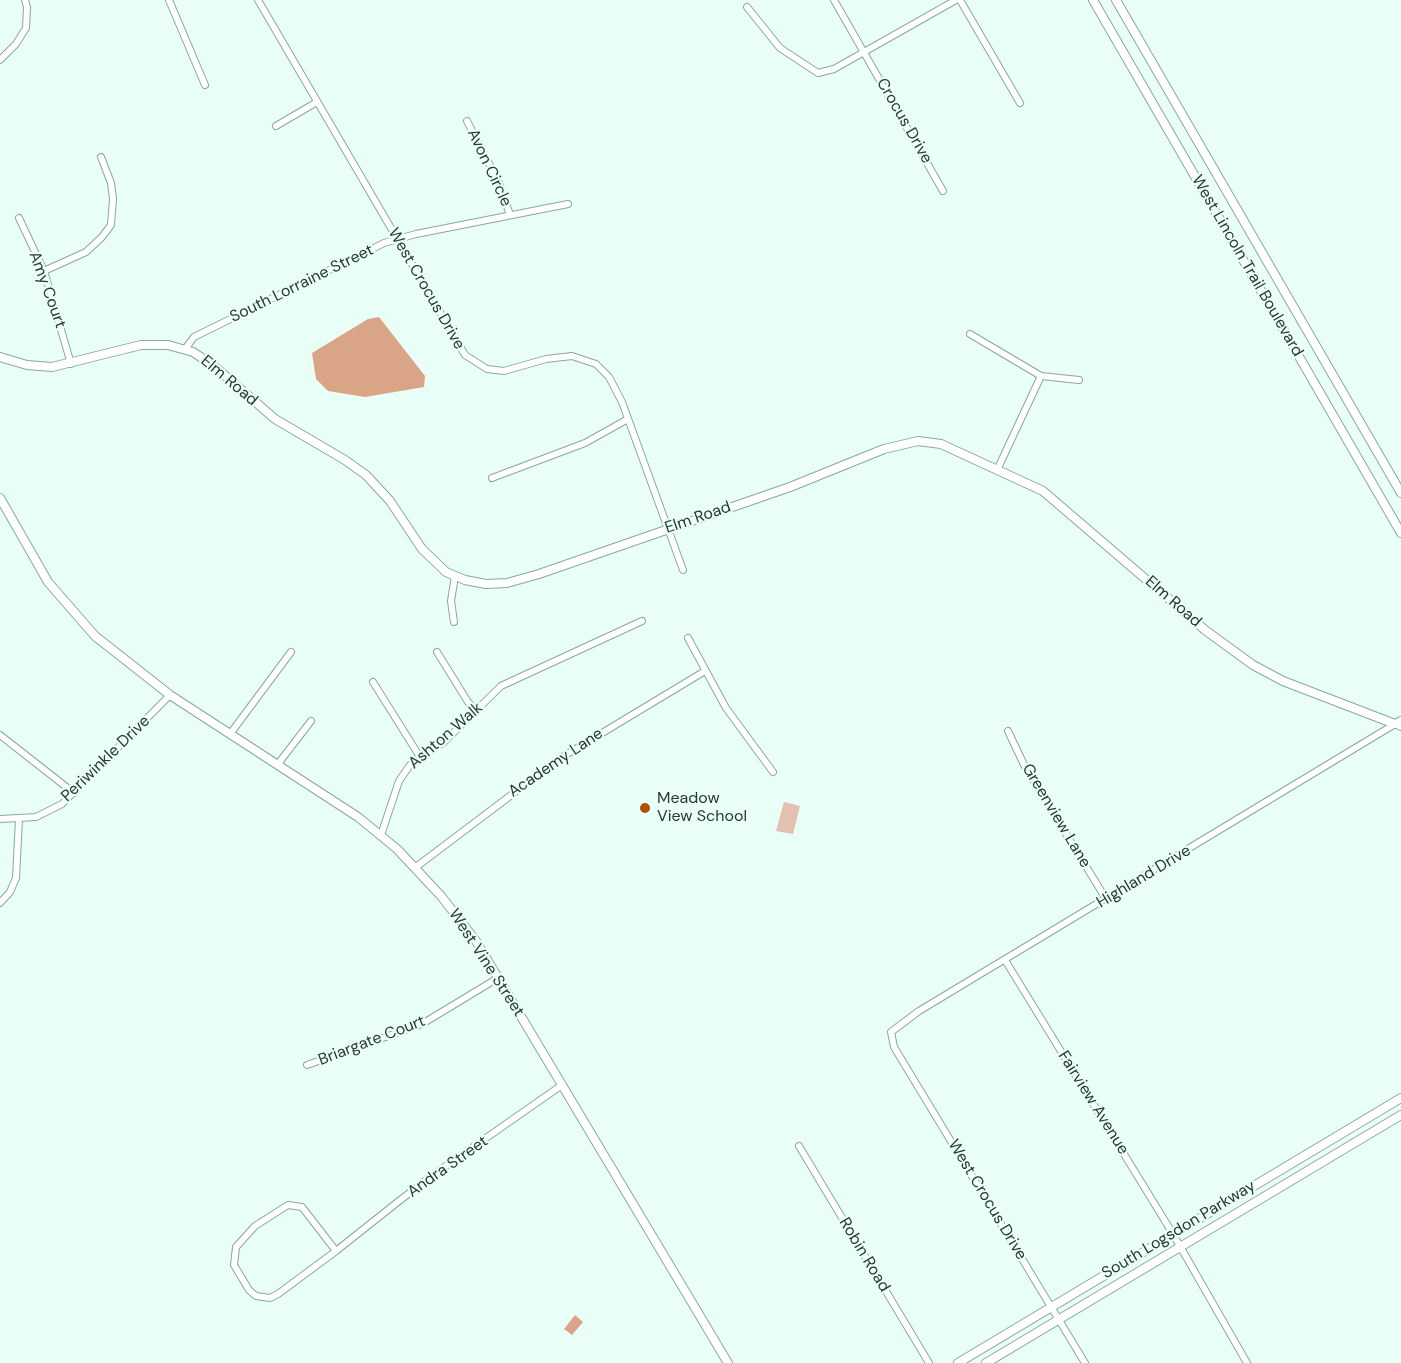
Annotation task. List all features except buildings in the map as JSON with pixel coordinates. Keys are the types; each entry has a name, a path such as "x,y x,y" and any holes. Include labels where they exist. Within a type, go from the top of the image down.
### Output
{"main road":[{"name":"West Lincoln Trail Boulevard","path":"1093,0 1401,532"},
{"name":"West Lincoln Trail Boulevard","path":"1116,0 1401,493"},
{"name":"Elm Road","path":"0,357 39,367 71,364 141,345 168,345 185,349 214,366 275,419 366,475 390,501 422,549 446,572 486,584 518,581 790,487 907,442 941,444 998,468 1042,491 1063,506 1205,630 1253,665 1282,681 1399,724"},
{"name":"West Vine Street","path":"0,498 26,547 61,599 104,643 170,695 278,764 381,835 416,867 455,912 498,978 728,1363"},
{"name":"South Logsdon Parkway","path":"958,1363 1401,1098"},
{"name":"South Logsdon Parkway","path":"986,1363 1401,1115"}],"street":[{"path":"0,60 26,28 25,0"},
{"path":"169,0 204,85"},
{"name":"West Crocus Drive","path":"258,0 459,348 472,362 487,369 504,371 563,356 588,360 603,370 614,384 683,570"},
{"name":"Crocus Drive","path":"834,0 943,191"},
{"path":"747,7 780,48 818,73 834,69 958,0 1020,103"},
{"path":"276,126 317,102"},
{"name":"Avon Circle","path":"467,121 499,183 510,215"},
{"path":"44,270 86,252 111,225 114,199 111,183 101,157"},
{"name":"South Lorraine Street","path":"185,349 194,337 396,239 568,204"},
{"name":"Amy Court","path":"19,218 44,270 71,364"},
{"path":"970,334 1041,376 1079,380"},
{"path":"998,468 1041,376"},
{"path":"492,478 585,443 628,419"},
{"path":"453,622 451,601 455,576"},
{"name":"Ashton Walk","path":"381,835 399,781 410,765 444,742 501,686 642,621"},
{"path":"688,638 726,708 773,772"},
{"path":"230,734 291,652"},
{"path":"437,652 468,702 476,710"},
{"name":"Academy Lane","path":"416,867 559,759 705,671"},
{"path":"373,682 420,757"},
{"name":"Periwinkle Drive","path":"0,819 19,819 45,813 74,793 170,695"},
{"path":"278,764 311,721"},
{"name":"Highland Drive","path":"891,1037 894,1028 1399,724"},
{"name":"Greenview Lane","path":"1008,731 1026,766 1106,899"},
{"path":"0,735 74,793"},
{"path":"0,903 10,892 16,878 19,819"},
{"name":"Fairview Avenue","path":"1005,960 1181,1246 1247,1363"},
{"name":"Briargate Court","path":"307,1065 422,1024 498,978"},
{"name":"West Crocus Drive","path":"891,1037 894,1047 1085,1363"},
{"name":"Andra Street","path":"336,1251 302,1207 288,1205 255,1226 236,1247 234,1265 249,1290 256,1296 270,1298 336,1251 433,1175 562,1085"},
{"name":"Robin Road","path":"799,1146 929,1363"},
{"path":"1298,1158 1307,1171"}],"shaded area":[{"path":"379,317 425,376 424,387 365,397 328,391 316,379 312,353 368,319"},
{"path":"784,802 800,806 793,834 776,831"},
{"path":"575,1315 583,1322 572,1335 564,1329"}],"place":[{"name":"Meadow View School","path":"645,808"}]}
